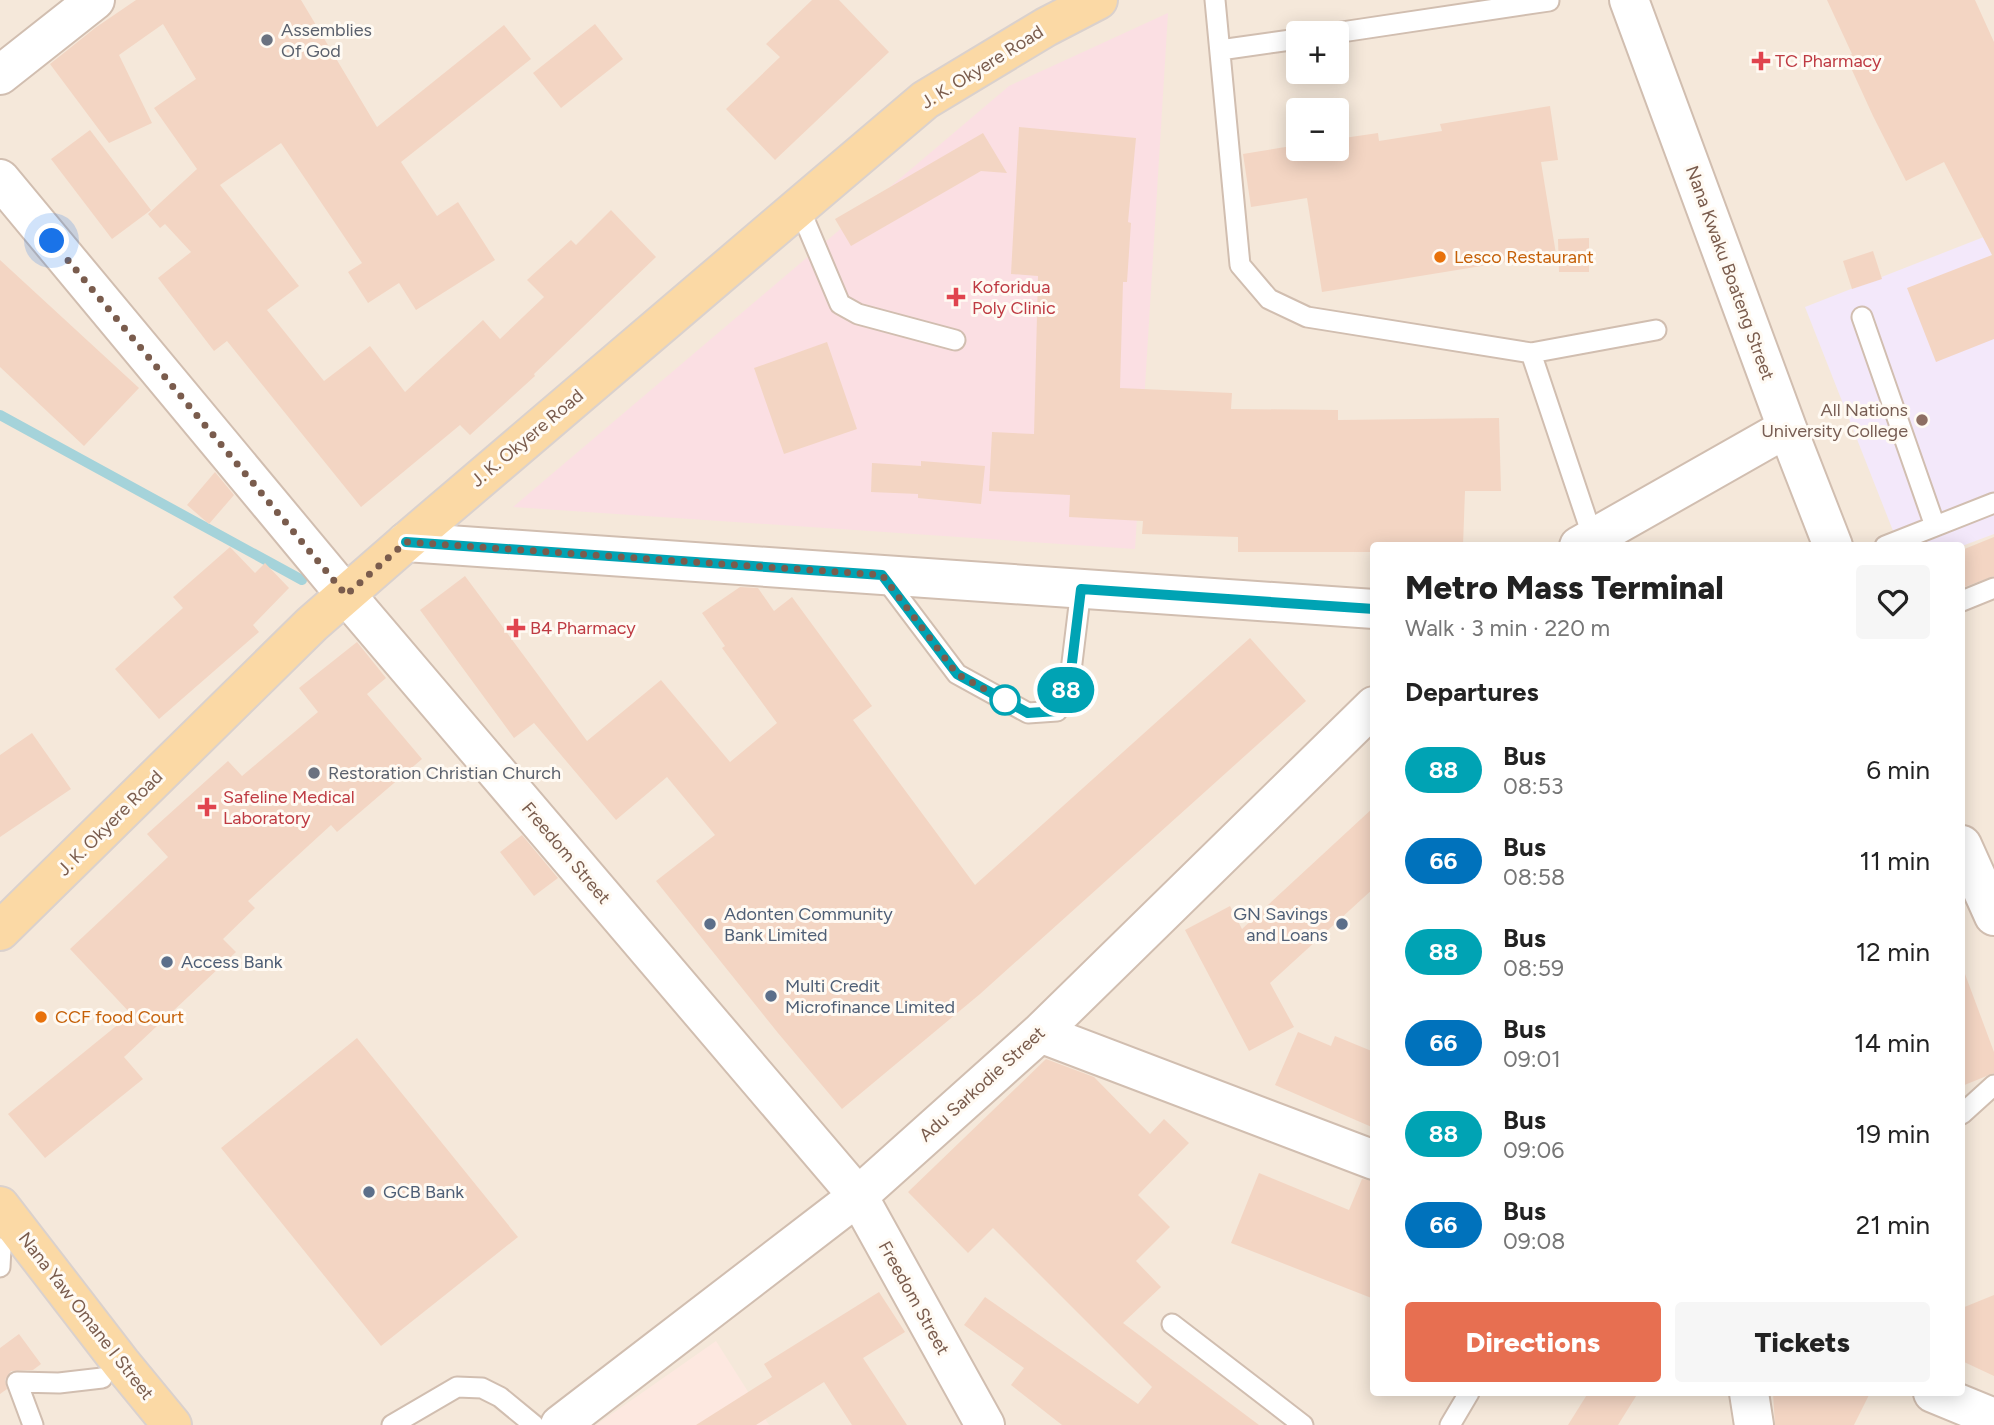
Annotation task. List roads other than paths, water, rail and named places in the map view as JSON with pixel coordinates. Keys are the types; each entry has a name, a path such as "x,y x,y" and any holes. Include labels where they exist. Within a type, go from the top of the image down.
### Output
{"main road":[{"name":"J. K. Okyere Road","path":"0,931 312,624 925,100 1046,27 1098,0"},
{"name":"Nana Yaw Omane I Street","path":"0,1206 172,1425"},
{"name":"Nana Yaw Omane I Street","path":"0,1247 141,1425"}],"street":[{"path":"0,75 95,0"},
{"name":"Nana Kwaku Boateng Street","path":"1629,0 1831,542"},
{"name":"Freedom Street","path":"0,179 346,595 858,1196 985,1425"},
{"path":"1586,542 1787,428"},
{"path":"406,542 1370,609"},
{"name":"Adu Sarkodie Street","path":"560,1425 858,1196 1040,1032 1370,710"},
{"path":"1965,852 1994,916"},
{"path":"1040,1032 1370,1158"},
{"path":"1749,1396 1754,1425"},
{"path":"1940,1396 1994,1419"}],"lane":[{"path":"1215,0 1240,265 1269,299 1307,317 1531,352 1656,330"},
{"path":"1349,31 1549,1"},
{"path":"1220,50 1286,41"},
{"path":"799,207 840,304 858,314 955,340"},
{"path":"1862,317 1935,526"},
{"path":"1531,352 1586,542"},
{"path":"1895,542 1994,503"},
{"path":"882,575 957,674 1028,713 1057,711 1070,679 1081,589"},
{"path":"1965,600 1994,588"},
{"path":"1965,1111 1994,1085"},
{"path":"0,1247 0,1267"},
{"path":"1172,1324 1303,1425"},
{"path":"33,1425 17,1381 59,1383 102,1378"},
{"path":"392,1425 457,1387 482,1388 500,1397 534,1425"},
{"path":"1450,1425 1467,1396"}],"waterway":[{"path":"0,415 302,580"}],"place":[{"name":"Assemblies Of God","path":"267,40"},
{"name":"TC Pharmacy","path":"1761,61"},
{"name":"Lesco Restaurant","path":"1440,257"},
{"name":"Koforidua Poly Clinic","path":"956,297"},
{"name":"All Nations University College","path":"1922,420"},
{"name":"B4 Pharmacy","path":"516,628"},
{"name":"Restoration Christian Church","path":"314,773"},
{"name":"Safeline Medical Laboratory","path":"207,807"},
{"name":"Adonten Community Bank Limited","path":"710,924"},
{"name":"GN Savings and Loans","path":"1342,924"},
{"name":"Access Bank","path":"167,962"},
{"name":"Multi Credit Microfinance Limited","path":"771,996"},
{"name":"CCF food Court","path":"41,1017"},
{"name":"GCB Bank","path":"369,1192"}]}
